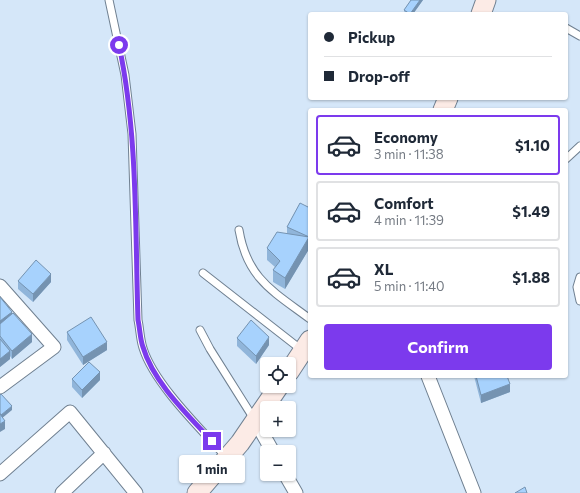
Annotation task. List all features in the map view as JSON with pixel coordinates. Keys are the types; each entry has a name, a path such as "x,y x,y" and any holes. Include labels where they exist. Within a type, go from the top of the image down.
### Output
{"main road":[{"path":"482,12 486,0"},
{"path":"296,362 307,345"},
{"path":"197,493 228,458 256,422 275,393"}],"street":[{"path":"0,286 54,347 0,387"},
{"path":"429,378 474,493"},
{"path":"0,474 70,412 136,493"},
{"path":"256,422 269,445"},
{"path":"62,493 104,453"},
{"path":"289,481 296,493"}],"lane":[{"path":"109,0 125,76 132,134 138,320 143,347 150,365 160,381 228,458"},
{"path":"568,29 580,36"},
{"path":"568,157 580,146"},
{"path":"239,230 245,257 255,274 266,286 308,318"},
{"path":"203,273 307,345"},
{"path":"580,277 577,287 580,301"},
{"path":"200,330 213,355 256,422"}],"building":[{"path":"411,0 420,0 411,12 404,10"},
{"path":"300,203 308,207 308,237 287,227"},
{"path":"277,232 308,237 285,278 273,270 280,261 267,248"},
{"path":"36,260 51,274 33,294 18,281"},
{"path":"0,297 12,312 0,321"},
{"path":"13,313 32,334 12,351 0,336 0,324"},
{"path":"91,317 107,342 83,357 67,332"},
{"path":"251,320 269,337 256,356 237,338"},
{"path":"0,339 10,351 0,359"},
{"path":"89,362 100,372 82,390 72,379"},
{"path":"477,378 508,378 510,384 481,395"},
{"path":"1,394 12,406 1,415 0,395"},
{"path":"0,414 5,421 0,424"},
{"path":"525,487 527,493 515,493"}],"route":[{"path":"119,45 125,76 132,134 138,320 143,347 150,365 160,381 212,441"}]}
